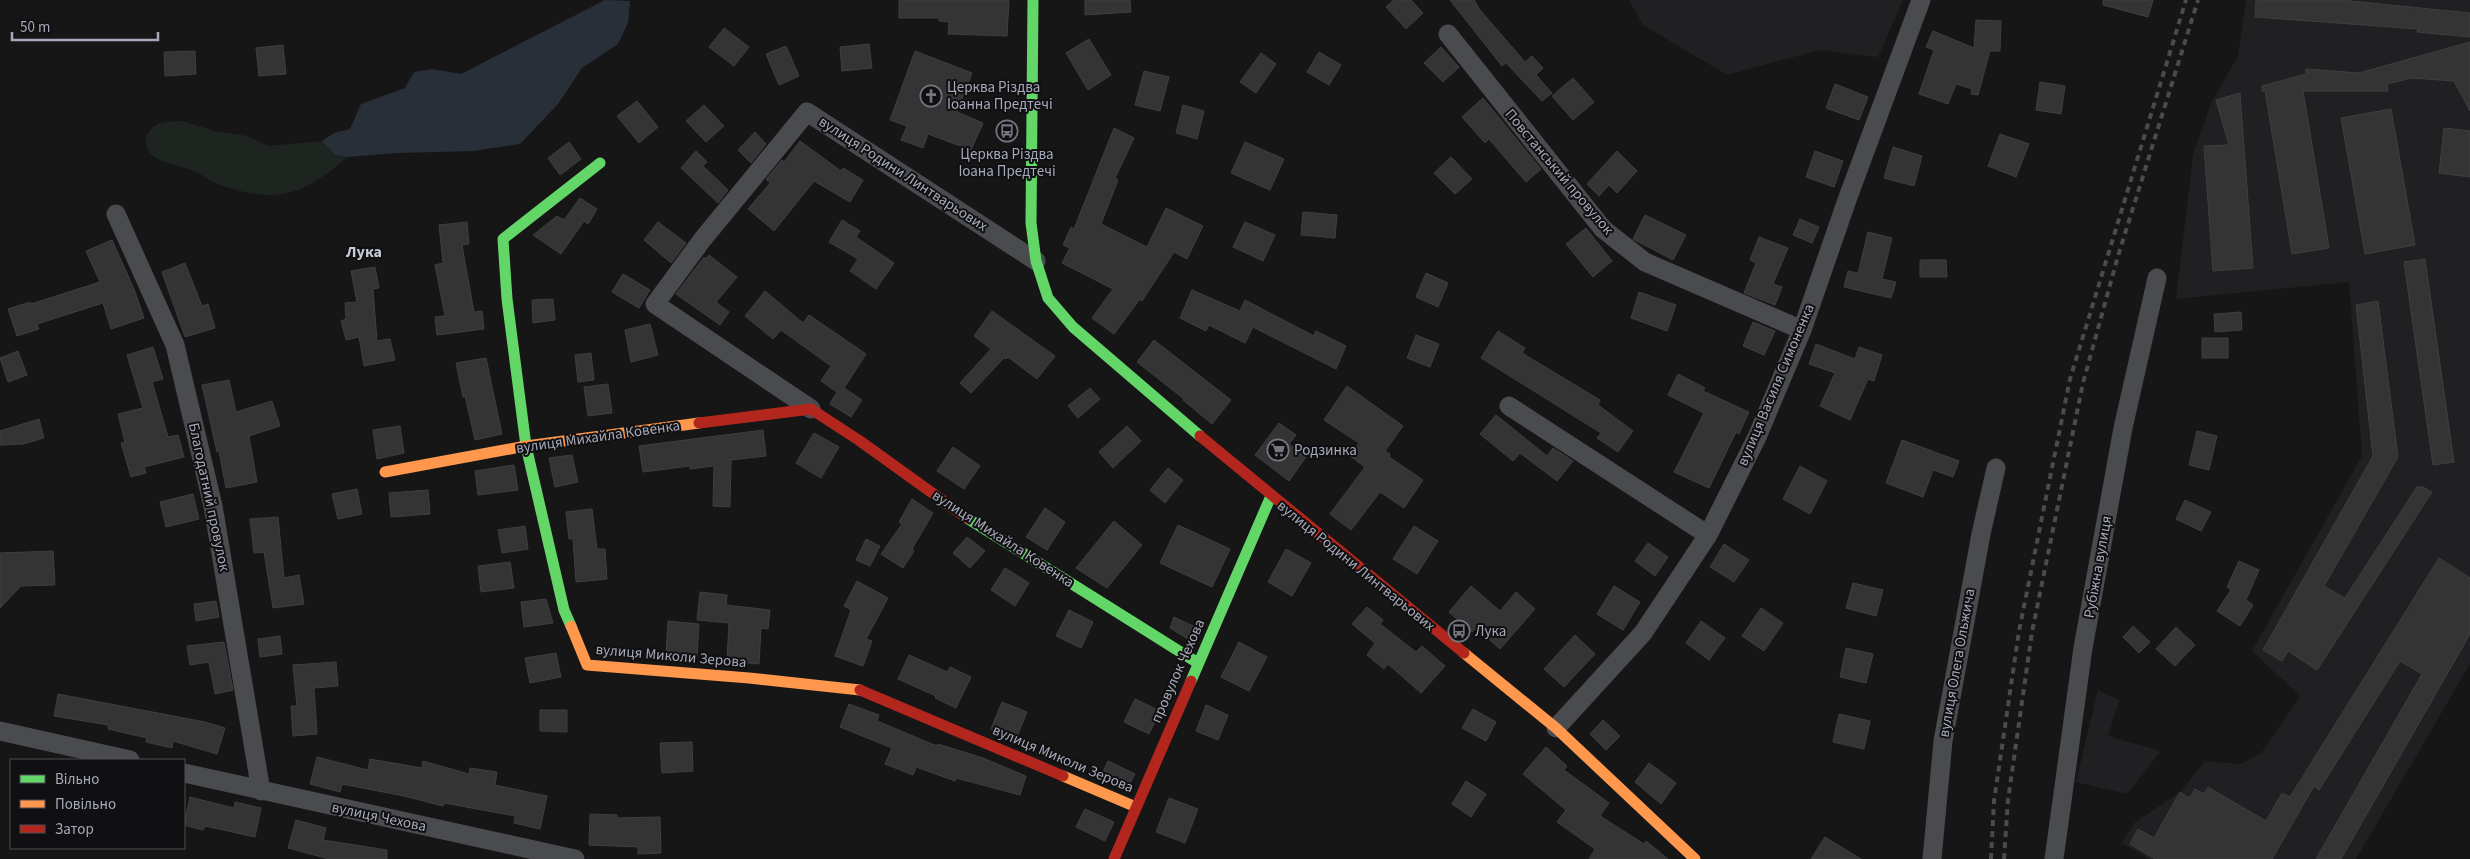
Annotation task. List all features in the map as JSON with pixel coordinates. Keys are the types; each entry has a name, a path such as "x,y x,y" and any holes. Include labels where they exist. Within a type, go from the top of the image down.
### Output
{"street":[{"name":"вулиця Родини Линтварьових","path":"1033,0 1032,223 1036,261 1048,298 1073,327 1271,496 1556,728 1695,859"},
{"name":"вулиця Василя Симоненка","path":"1556,728 1643,632 1708,535 1757,436 1802,330 1847,200 1921,0"},
{"name":"Повстанський провулок","path":"1448,34 1604,230 1645,262 1802,330"},
{"name":"вулиця Родини Линтварьових","path":"702,240 808,112 1036,261"},
{"name":"вулиця Миколи Зерова","path":"600,163 503,239 507,299 526,446 564,610 587,665 749,678 861,690 1136,807"},
{"name":"Благодатний провулок","path":"116,214 175,345 214,506 261,791"},
{"name":"вулиця Михайла Ковенка","path":"702,240 655,304 860,441 959,513 1198,663"},
{"name":"Рубіжна вулиця","path":"2054,859 2083,648 2123,428 2157,278"},
{"path":"1510,406 1708,535"},
{"name":"вулиця Михайла Ковенка","path":"385,472 526,446 811,409"},
{"name":"вулиця Олега Ольжича","path":"1932,859 1943,741 1981,534 1996,468"},
{"name":"провулок Чехова","path":"1114,859 1271,496"},
{"path":"0,731 126,759"},
{"name":"вулиця Чехова","path":"185,773 575,859"}],"shaded area":[{"path":"605,0 630,1 628,23 618,44 582,68 558,104 520,144 473,151 398,153 347,157 335,155 322,141 334,133 350,129 361,104 405,88 414,72 432,69 461,74"},
{"path":"1629,0 1903,0 1878,57 1819,50 1727,75 1643,25"},
{"path":"2246,0 2470,0 2470,664 2356,859 2149,859 2122,843 2135,822 2180,792 2205,761 2241,764 2262,752 2300,696 2252,651 2362,456 2349,282 2176,299 2193,155 2211,103 2238,56"},
{"path":"182,121 215,131 247,136 268,146 322,141 335,155 347,157 332,170 303,188 275,195 242,191 219,184 184,167 156,158 152,154 147,148 146,141 153,127 166,122"},
{"path":"2098,690 2119,700 2108,736 2161,751 2127,794 2076,782"}],"building":[{"path":"899,0 1009,0 1007,36 948,34 949,22 939,21 939,18 899,18"},
{"path":"1085,0 1130,0 1131,12 1085,15"},
{"path":"1394,0 1411,0 1423,13 1406,29 1386,7"},
{"path":"1450,0 1474,0 1480,10 1525,62 1532,56 1543,68 1536,75 1552,93 1542,101 1506,63 1502,66"},
{"path":"2103,0 2153,0 2148,17 2103,5"},
{"path":"2256,0 2341,0 2470,13 2470,37 2417,32 2418,29 2255,17"},
{"path":"1976,20 2001,21 2000,51 1990,51 1978,95 1971,94 1972,89 1956,84 1948,104 1919,94 1934,50 1926,47 1933,31 1974,48"},
{"path":"724,28 749,47 734,66 709,47"},
{"path":"1089,39 1111,75 1088,90 1066,53"},
{"path":"2470,42 2470,111 2454,81 2412,78 2387,84 2388,91 2303,91 2329,248 2292,254 2265,91 2262,91 2262,86 2306,74 2306,69 2359,73"},
{"path":"869,44 872,68 842,71 840,47"},
{"path":"283,45 286,74 259,76 256,48"},
{"path":"786,46 799,76 779,85 766,54"},
{"path":"1441,47 1459,67 1443,82 1424,63"},
{"path":"195,51 196,74 165,76 164,52"},
{"name":"Церква Різдва Іоанна Предтечі","path":"915,51 972,73 957,112 983,123 971,150 928,134 923,148 901,140 907,126 890,120"},
{"path":"1319,52 1341,65 1329,85 1307,72"},
{"path":"1261,53 1276,64 1256,93 1240,82"},
{"path":"1144,71 1169,77 1160,111 1135,105"},
{"path":"1573,78 1594,102 1573,120 1552,96"},
{"path":"2040,82 2065,86 2061,114 2036,110"},
{"path":"1835,84 1868,97 1859,120 1826,108"},
{"path":"2240,93 2253,268 2213,271 2204,146 2229,145 2216,100"},
{"path":"1483,98 1541,169 1526,182 1489,139 1485,143 1462,117"},
{"path":"637,101 658,127 639,143 617,116"},
{"path":"704,105 724,126 706,142 686,121"},
{"path":"1183,105 1204,111 1197,139 1176,133"},
{"path":"2391,109 2415,245 2365,254 2341,118"},
{"path":"1114,128 1134,138 1115,178 1118,180 1101,224 1147,247 1166,208 1203,226 1187,259 1174,252 1142,301 1140,299 1114,334 1092,318 1113,289 1062,263 1070,248 1063,245 1071,227 1074,229"},
{"path":"2444,128 2470,131 2470,177 2439,173"},
{"path":"755,132 766,144 751,163 738,150"},
{"path":"2000,134 2029,144 2016,177 1988,166"},
{"path":"800,141 841,171 843,168 863,180 850,202 814,181 774,231 748,209 770,183 766,179 782,160 784,162"},
{"path":"569,142 581,159 560,175 548,158"},
{"path":"1245,142 1284,159 1270,190 1231,173"},
{"path":"1893,147 1922,156 1914,186 1884,178"},
{"path":"696,151 707,162 703,166 728,190 718,203 681,168"},
{"path":"1617,151 1637,171 1617,193 1609,185 1599,196 1587,184"},
{"path":"1815,151 1843,161 1834,187 1806,177"},
{"path":"1451,157 1472,179 1455,194 1434,173"},
{"path":"580,198 597,209 588,224 584,221 561,254 533,235 557,216 564,220"},
{"path":"1303,212 1337,215 1335,238 1301,235"},
{"path":"1645,215 1686,235 1673,260 1633,239"},
{"path":"1800,219 1819,227 1812,243 1793,235"},
{"path":"842,220 860,231 856,237 894,263 876,289 850,271 858,259 829,242"},
{"path":"467,222 469,244 462,245 474,312 482,311 484,329 437,335 435,317 445,316 435,265 443,263 439,225"},
{"path":"658,222 686,243 671,263 644,240"},
{"path":"1245,222 1275,235 1263,261 1233,247"},
{"path":"1586,228 1612,261 1593,277 1566,244"},
{"path":"1868,232 1892,238 1882,279 1896,282 1891,298 1844,287 1848,271 1858,273"},
{"path":"1759,237 1788,248 1773,284 1782,287 1775,305 1744,293 1756,263 1750,260"},
{"path":"112,240 134,289 144,318 111,329 103,303 37,324 39,329 17,336 8,309 30,302 31,304 100,282 86,251"},
{"path":"709,255 737,277 716,302 729,312 720,325 676,294 704,257 706,259"},
{"path":"2425,259 2454,462 2433,465 2404,262"},
{"path":"1920,260 1946,260 1947,277 1920,277"},
{"path":"185,263 202,306 208,304 215,328 185,337 162,272"},
{"path":"375,267 379,288 373,289 377,341 390,339 395,360 364,366 359,337 346,340 341,321 346,319 345,303 357,302 351,271"},
{"path":"1426,273 1448,283 1438,307 1416,297"},
{"path":"623,274 650,290 639,308 612,292"},
{"path":"1192,290 1240,311 1245,300 1314,336 1316,331 1346,346 1336,369 1253,327 1245,343 1209,325 1206,331 1180,318"},
{"path":"765,291 803,323 809,315 866,354 844,388 862,400 851,417 830,404 837,392 821,381 831,366 781,330 773,339 745,316"},
{"path":"1639,292 1676,305 1667,331 1631,318"},
{"path":"553,299 555,320 533,323 532,300"},
{"path":"2378,301 2398,457 2324,586 2345,598 2417,487 2423,487 2432,492 2317,670 2288,651 2282,661 2263,650 2373,456 2356,305"},
{"path":"992,311 1055,356 1037,379 1008,357 1004,358 971,393 960,383 991,349 974,336"},
{"path":"2241,312 2242,330 2215,332 2214,314"},
{"path":"1753,322 1775,331 1764,355 1743,346"},
{"path":"650,324 658,355 631,362 625,330"},
{"path":"1498,331 1525,348 1522,353 1600,400 1598,405 1633,431 1618,452 1597,438 1601,433 1481,358"},
{"path":"1416,335 1439,344 1430,367 1407,358"},
{"path":"2202,338 2228,338 2228,358 2202,358"},
{"path":"1154,340 1231,400 1212,424 1137,362"},
{"path":"1816,344 1855,359 1859,347 1882,355 1874,381 1868,379 1850,420 1820,406 1835,373 1809,364"},
{"path":"153,347 163,379 152,382 168,437 178,435 184,457 144,467 146,473 131,477 121,443 125,442 118,414 143,408 127,355"},
{"path":"18,351 27,375 8,382 0,358"},
{"path":"591,353 594,380 578,382 575,355"},
{"path":"486,358 502,434 475,440 456,363"},
{"path":"1678,374 1705,388 1703,391 1749,412 1739,434 1736,432 1709,488 1674,472 1704,413 1668,395"},
{"path":"229,380 236,412 272,401 280,426 249,436 257,482 226,488 219,451 217,452 202,385"},
{"path":"608,384 612,413 588,416 584,387"},
{"path":"1347,386 1403,426 1385,451 1390,454 1389,457 1423,480 1404,508 1380,492 1351,530 1330,514 1365,467 1350,456 1359,443 1324,420"},
{"path":"1090,388 1100,399 1078,418 1068,406"},
{"path":"1496,415 1547,456 1553,448 1573,461 1557,481 1520,453 1513,461 1480,434"},
{"path":"39,419 44,438 23,444 0,445 0,431"},
{"name":"Родзинка","path":"1279,423 1296,435 1289,444 1306,457 1289,481 1255,455"},
{"path":"400,426 404,453 377,459 373,430"},
{"path":"1127,426 1141,441 1113,468 1099,452"},
{"path":"763,430 766,456 731,460 730,507 713,506 714,466 690,469 690,466 643,472 639,446"},
{"path":"2197,431 2217,436 2209,470 2189,465"},
{"path":"814,433 839,447 821,478 796,463"},
{"path":"1902,440 1959,461 1953,477 1933,470 1923,497 1886,483"},
{"path":"953,447 980,466 964,489 937,471"},
{"path":"572,455 578,482 555,487 549,458"},
{"path":"514,465 518,490 478,495 475,471"},
{"path":"1800,466 1827,481 1810,514 1783,499"},
{"path":"1168,468 1183,480 1165,503 1150,490"},
{"path":"357,489 362,514 338,519 332,494"},
{"path":"428,490 430,514 391,517 389,493"},
{"path":"193,494 199,519 166,527 160,502"},
{"path":"912,499 933,513 912,549 914,551 903,568 881,554 902,524 899,522"},
{"path":"2185,500 2211,512 2201,531 2176,519"},
{"path":"1045,508 1065,522 1047,550 1026,537"},
{"path":"592,509 597,549 605,549 607,579 576,582 573,539 569,539 566,512"},
{"path":"278,517 284,578 299,575 304,604 273,608 264,552 254,553 250,519"},
{"path":"1114,521 1142,545 1107,588 1076,568"},
{"path":"1178,525 1230,549 1212,587 1160,563"},
{"path":"525,526 528,549 502,553 498,530"},
{"path":"1414,526 1438,541 1417,574 1393,559"},
{"path":"967,537 985,551 970,568 953,553"},
{"path":"866,539 880,546 870,566 856,560"},
{"path":"1648,543 1668,557 1655,576 1635,561"},
{"path":"1724,544 1749,560 1734,582 1710,567"},
{"path":"1286,549 1311,563 1292,596 1268,582"},
{"path":"53,551 55,585 21,586 0,608 0,553"},
{"path":"2439,558 2470,578 2470,634 2341,859 2316,859 2422,674 2400,661 2319,790 2314,786 2272,859 2155,859 2130,844 2138,829 2154,838 2180,792 2189,798 2195,789 2204,794 2208,787 2266,821 2282,793 2290,797"},
{"path":"2239,561 2259,570 2246,600 2253,605 2240,626 2217,611 2231,590 2227,587"},
{"path":"510,562 514,588 481,592 478,566"},
{"path":"1005,568 1029,583 1015,606 991,590"},
{"path":"857,581 888,598 866,639 872,641 863,666 835,656 851,610 844,606"},
{"path":"1853,583 1883,590 1876,616 1846,608"},
{"path":"1471,586 1500,611 1516,592 1535,609 1500,649 1476,628 1472,632 1449,612"},
{"path":"1614,586 1640,602 1623,630 1597,614"},
{"path":"700,592 727,595 726,605 770,610 768,629 761,628 759,664 727,661 729,623 697,620"},
{"path":"546,599 553,623 524,627 521,602"},
{"path":"216,601 219,617 196,621 194,604"},
{"path":"1367,607 1383,620 1380,624 1416,652 1422,646 1445,666 1421,693 1388,664 1384,669 1367,655 1375,643 1352,624"},
{"path":"1761,608 1783,623 1764,651 1742,636"},
{"path":"1069,610 1093,622 1081,648 1056,636"},
{"path":"1174,617 1197,628 1191,641 1170,628"},
{"path":"668,621 699,624 697,657 666,654"},
{"path":"1701,621 1725,638 1709,660 1686,643"},
{"path":"2133,626 2150,642 2139,653 2123,637"},
{"path":"2176,627 2195,645 2175,666 2156,649"},
{"path":"1575,635 1595,654 1564,687 1544,669"},
{"path":"280,636 282,654 260,657 258,639"},
{"path":"224,642 233,690 215,694 209,662 190,665 187,646"},
{"path":"1239,642 1267,657 1249,691 1221,677"},
{"path":"1846,648 1873,654 1866,683 1840,677"},
{"path":"556,653 561,677 530,683 525,658"},
{"path":"909,655 947,672 950,667 971,677 956,708 935,698 936,696 898,679"},
{"path":"336,662 338,686 314,688 317,734 293,736 291,706 297,706 293,665"},
{"path":"58,694 205,722 225,728 217,754 173,741 172,748 146,742 147,738 108,729 108,725 54,716"},
{"path":"1135,699 1160,711 1149,734 1124,722"},
{"path":"1002,702 1027,712 1016,739 991,729"},
{"path":"849,704 879,715 877,721 937,746 938,744 983,758 1026,776 1020,795 956,778 955,781 916,767 913,775 885,764 892,748 840,727"},
{"path":"1206,705 1228,715 1218,740 1196,731"},
{"path":"1473,709 1496,722 1486,741 1462,728"},
{"path":"540,710 567,710 567,732 540,731"},
{"path":"1839,714 1870,721 1864,749 1833,742"},
{"path":"1603,720 1620,736 1606,750 1590,734"},
{"path":"692,742 693,771 662,773 660,743"},
{"path":"1546,747 1567,766 1564,770 1609,803 1600,816 1644,844 1646,841 1668,859 1589,859 1595,849 1557,822 1566,810 1523,774"},
{"path":"317,757 368,770 370,759 422,768 423,761 469,774 470,768 497,772 495,785 547,796 540,829 514,823 515,816 444,803 443,806 342,784 340,792 310,784"},
{"path":"1108,761 1135,774 1128,787 1101,776"},
{"path":"1649,763 1676,783 1661,804 1635,782"},
{"path":"1466,781 1486,794 1471,817 1452,804"},
{"path":"190,797 234,808 235,802 261,808 255,837 205,826 203,830 185,825"},
{"path":"1169,798 1198,809 1185,843 1156,832"},
{"path":"1085,809 1114,822 1105,841 1076,827"},
{"path":"590,814 617,815 617,818 660,817 661,853 638,854 638,847 589,845"},
{"path":"296,820 326,828 323,840 387,850 387,859 329,859 288,848"},
{"path":"1825,837 1861,859 1811,859"}],"railway":[{"path":"1991,859 1994,801 2019,631 2070,379 2186,0"},
{"path":"2004,859 2008,800 2032,632 2083,383 2118,256 2198,0"}],"traffic: fast":[{"path":"1033,0 1031,223 1036,261 1048,298 1073,327 1200,436"},
{"path":"571,626 564,610 526,446 507,299 503,239 600,163"},
{"path":"1191,681 1271,496"},
{"path":"967,518 1198,663"}],"traffic: slow":[{"path":"385,472 526,446 699,423"},
{"path":"571,626 587,665 749,678 860,690"},
{"path":"1464,653 1556,728 1695,859"},
{"path":"1063,776 1136,807"}],"traffic: jam":[{"path":"699,423 811,409 860,441 967,518"},
{"path":"1200,436 1464,653"},
{"path":"1114,859 1191,681"},
{"path":"860,690 1063,776"}],"place":[{"name":"Церква Різдва Іоанна Предтечі","path":"931,96"},
{"name":"Церква Різдва Іоана Предтечі","path":"1007,131"},
{"name":"Родзинка","path":"1278,450"},
{"name":"Лука","path":"1459,631"}],"district":[{"name":"Лука","path":"364,252"}]}
